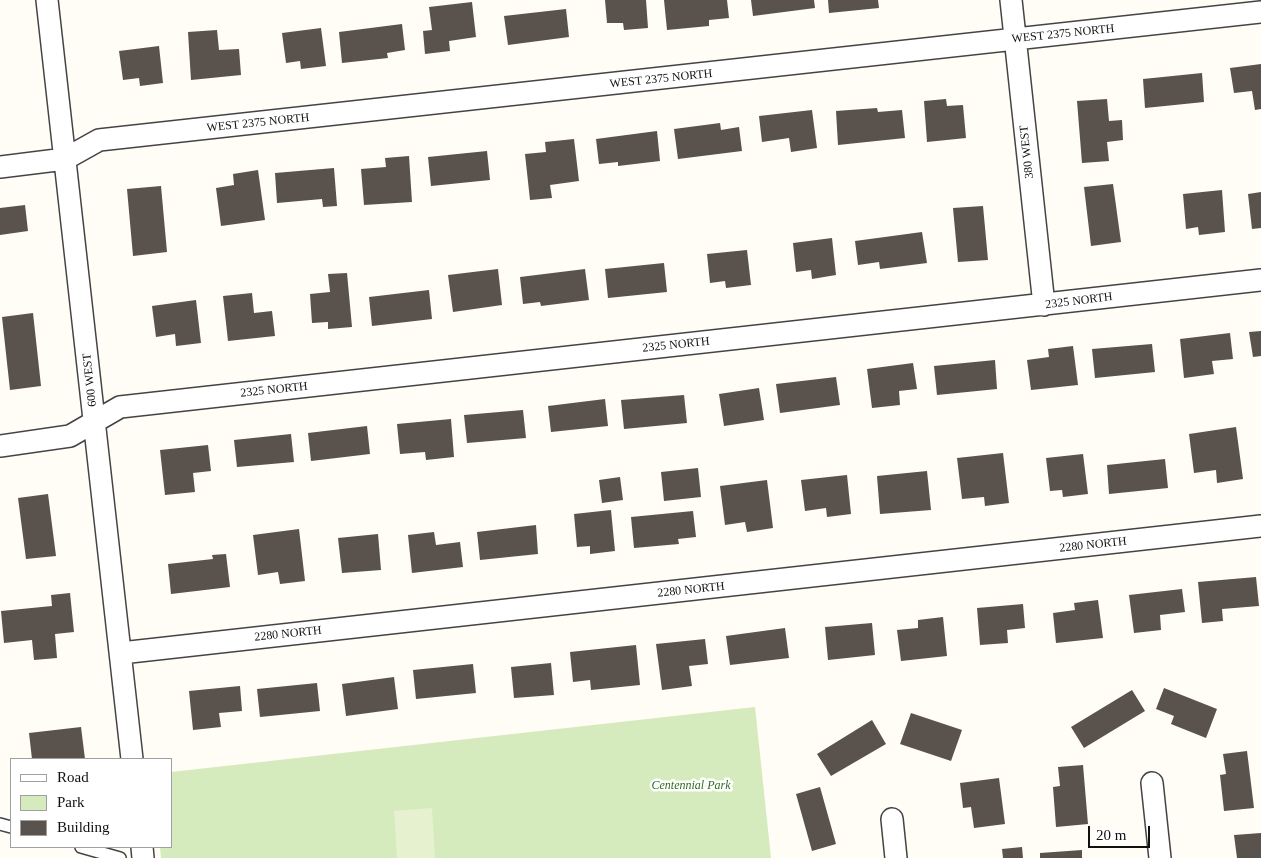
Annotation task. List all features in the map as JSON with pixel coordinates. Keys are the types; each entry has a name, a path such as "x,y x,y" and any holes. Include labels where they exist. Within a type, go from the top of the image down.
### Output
{"street":[{"name":"600 WEST","path":"47,0 132,758"},
{"name":"380 WEST","path":"1011,0 1044,304"},
{"name":"WEST 2375 NORTH","path":"65,160 99,140 1261,12"},
{"path":"0,167 65,160"},
{"name":"2325 NORTH","path":"0,446 70,436 120,407 1261,280"},
{"name":"2280 NORTH","path":"121,653 1261,526"},
{"path":"1152,783 1160,858"},
{"path":"892,819 896,858"}],"lane":[{"path":"85,848 120,858"}],"green space":[{"name":"Centennial Park","path":"755,707 771,858 161,858 160,848 172,848 172,772"},
{"path":"432,808 435,858 397,858 394,811"}],"building":[{"path":"605,0 646,0 648,28 624,30 623,23 607,23"},
{"path":"664,0 727,0 729,18 709,20 709,26 667,30"},
{"path":"751,0 814,0 815,8 753,16"},
{"path":"828,0 878,0 879,8 829,13"},
{"path":"472,2 476,37 449,41 450,51 425,54 423,31 432,30 429,7"},
{"path":"566,9 569,37 508,45 504,16"},
{"path":"402,24 405,50 387,53 388,58 342,63 339,32"},
{"path":"321,28 326,66 301,69 300,61 286,63 282,33"},
{"path":"217,30 219,50 239,49 241,75 191,80 188,32"},
{"path":"159,46 163,83 140,86 139,78 123,80 119,51"},
{"path":"1261,64 1261,109 1255,110 1252,91 1234,93 1230,68"},
{"path":"1202,73 1204,102 1145,108 1143,79"},
{"path":"946,99 947,106 963,105 966,138 927,142 924,101"},
{"path":"1107,99 1109,121 1122,120 1123,140 1107,142 1109,161 1082,163 1077,101"},
{"path":"877,108 878,112 902,110 905,138 838,145 836,111"},
{"path":"812,110 817,148 791,152 789,138 762,142 759,116"},
{"path":"720,123 721,130 739,127 742,151 678,159 674,129"},
{"path":"657,131 660,161 618,166 618,162 599,164 596,139"},
{"path":"574,139 579,181 550,185 552,198 530,200 525,154 546,152 545,142"},
{"path":"487,151 490,180 431,186 428,157"},
{"path":"409,156 412,202 364,205 361,169 386,167 385,158"},
{"path":"334,168 337,206 323,207 322,199 277,203 275,173"},
{"path":"258,170 265,220 221,226 216,188 234,185 233,174"},
{"path":"1113,184 1121,242 1091,246 1084,187"},
{"path":"161,186 167,252 133,256 127,189"},
{"path":"1222,190 1225,232 1199,235 1198,227 1186,229 1183,194"},
{"path":"1261,192 1261,228 1252,229 1248,194"},
{"path":"25,205 28,231 0,235 0,208"},
{"path":"983,206 988,260 958,262 953,208"},
{"path":"922,232 927,263 880,269 879,262 858,265 855,241"},
{"path":"832,238 836,275 812,279 811,270 796,272 793,243"},
{"path":"747,250 751,285 726,288 725,281 710,283 707,254"},
{"path":"664,263 667,292 608,298 605,269"},
{"path":"498,269 502,305 453,312 448,275"},
{"path":"585,269 589,300 541,306 540,302 523,304 520,277"},
{"path":"347,273 352,327 328,329 328,322 312,323 310,294 330,292 328,274"},
{"path":"429,290 432,319 372,326 369,297"},
{"path":"252,293 254,313 272,311 275,336 228,341 223,296"},
{"path":"196,300 201,343 176,346 175,334 156,337 152,306"},
{"path":"33,313 41,386 10,390 2,317"},
{"path":"1261,331 1261,356 1253,357 1249,332"},
{"path":"1230,333 1233,359 1212,361 1214,374 1184,378 1180,339"},
{"path":"1152,344 1155,372 1095,378 1092,349"},
{"path":"1073,346 1078,385 1031,390 1027,360 1049,357 1048,349"},
{"path":"995,360 997,389 937,395 934,366"},
{"path":"913,363 917,389 899,391 900,405 872,408 867,369"},
{"path":"836,377 840,405 780,413 776,384"},
{"path":"759,388 764,420 724,426 719,394"},
{"path":"684,395 687,423 624,429 621,400"},
{"path":"605,399 608,426 551,432 548,406"},
{"path":"523,410 526,438 467,443 464,415"},
{"path":"451,419 454,457 426,460 425,452 400,454 397,424"},
{"path":"367,426 370,454 311,461 308,433"},
{"path":"1236,427 1243,479 1217,483 1216,470 1194,473 1189,434"},
{"path":"291,434 294,462 237,467 234,440"},
{"path":"208,445 211,471 193,473 195,492 165,495 160,450"},
{"path":"1003,453 1009,503 985,506 984,497 962,499 957,458"},
{"path":"1083,454 1088,494 1063,497 1062,490 1050,491 1046,458"},
{"path":"1165,459 1168,488 1109,494 1107,465"},
{"path":"698,468 701,497 664,501 661,472"},
{"path":"927,471 931,510 880,514 877,476"},
{"path":"847,475 851,514 827,517 826,508 805,511 801,480"},
{"path":"620,477 623,500 602,503 599,480"},
{"path":"767,480 773,528 747,532 745,522 725,525 720,486"},
{"path":"48,494 56,556 26,559 18,498"},
{"path":"611,510 615,551 590,554 590,546 577,547 574,514"},
{"path":"693,511 696,537 678,539 679,544 634,548 631,517"},
{"path":"536,525 538,554 480,560 477,532"},
{"path":"299,529 305,581 280,584 278,572 258,575 253,535"},
{"path":"434,532 436,545 460,542 463,567 412,573 408,535"},
{"path":"378,534 381,570 342,573 338,538"},
{"path":"226,554 230,587 171,594 168,564 213,559 212,555"},
{"path":"1256,577 1259,606 1222,609 1223,621 1202,623 1198,582"},
{"path":"1182,589 1185,612 1160,615 1161,630 1134,633 1129,595"},
{"path":"70,593 74,632 55,634 57,658 34,660 32,640 4,643 1,611 52,606 51,595"},
{"path":"1098,600 1103,638 1056,643 1053,613 1075,610 1074,603"},
{"path":"1023,604 1025,628 1007,630 1008,643 980,645 977,608"},
{"path":"943,617 947,656 901,661 897,630 918,628 918,620"},
{"path":"872,623 875,655 828,660 825,627"},
{"path":"785,628 789,658 730,665 726,636"},
{"path":"705,639 708,664 689,666 692,686 662,690 656,644"},
{"path":"636,645 640,685 591,690 590,680 573,682 570,652"},
{"path":"551,663 554,695 514,698 511,667"},
{"path":"473,664 476,693 416,699 413,670"},
{"path":"394,677 398,709 346,716 342,684"},
{"path":"317,683 320,711 260,717 257,689"},
{"path":"240,686 242,711 219,713 221,727 193,730 189,691"},
{"path":"1164,688 1217,709 1206,738 1171,724 1174,716 1156,709"},
{"path":"1132,690 1145,711 1084,748 1071,727"},
{"path":"911,713 962,730 951,761 900,744"},
{"path":"872,720 886,744 831,776 817,754"},
{"path":"81,727 85,758 32,758 29,733"},
{"path":"1247,751 1254,808 1224,811 1220,775 1226,774 1223,754"},
{"path":"1083,765 1088,824 1056,827 1053,787 1060,786 1058,767"},
{"path":"999,778 1005,824 974,828 971,807 963,808 960,783"},
{"path":"820,787 836,844 812,851 796,794"},
{"path":"1261,833 1261,858 1237,858 1234,835"},
{"path":"1022,847 1023,858 1003,858 1002,849"},
{"path":"1082,850 1082,858 1040,858 1040,853"}]}
